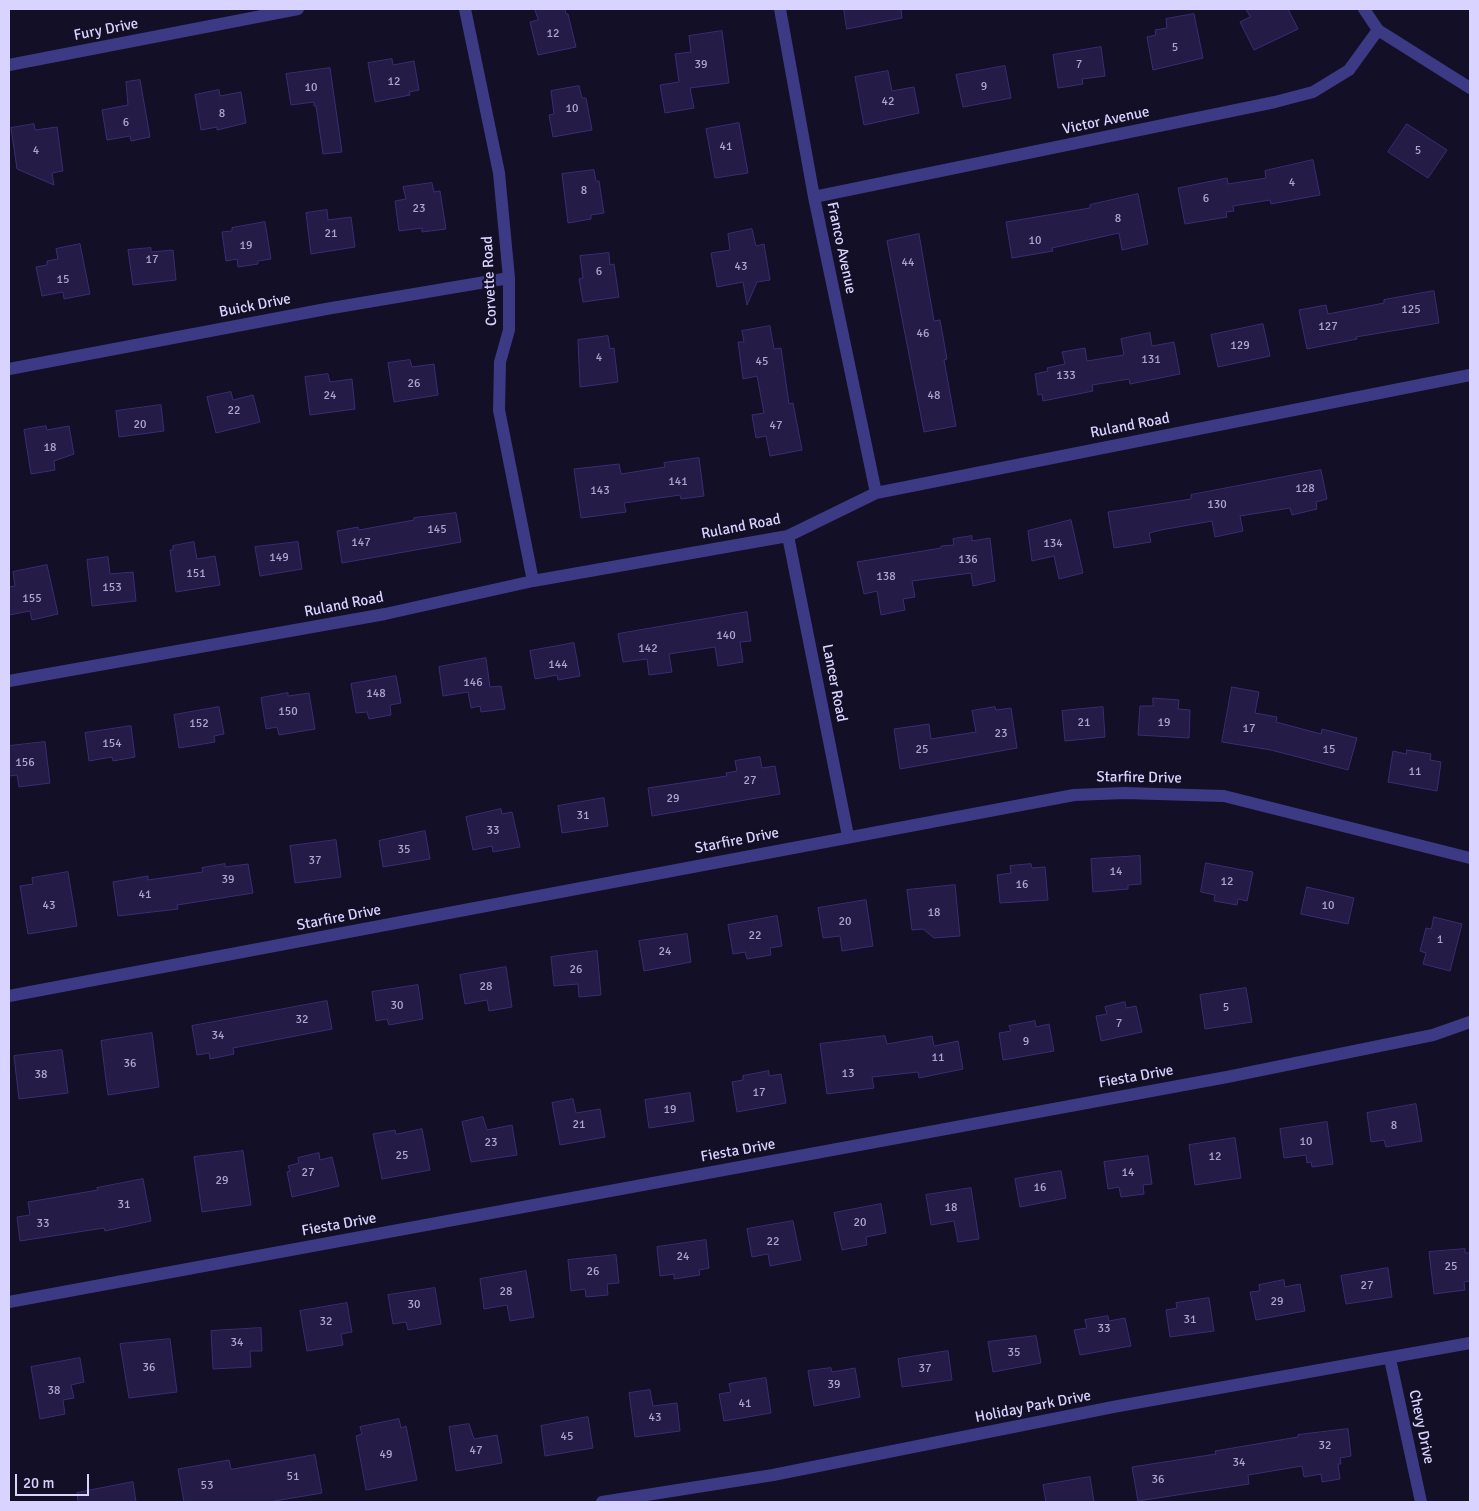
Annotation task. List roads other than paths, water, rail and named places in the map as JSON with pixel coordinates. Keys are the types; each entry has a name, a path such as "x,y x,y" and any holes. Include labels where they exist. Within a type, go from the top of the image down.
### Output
{"street":[{"name":"Fury Drive","path":"9,65 298,9"},
{"name":"Corvette Road","path":"465,9 498,173 509,278 510,330 500,362 499,410 533,581"},
{"name":"Franco Avenue","path":"780,9 814,197 876,493"},
{"path":"1364,9 1378,30 1470,88"},
{"name":"Victor Avenue","path":"814,197 1275,102 1313,92 1348,70 1378,30"},
{"name":"Buick Drive","path":"9,369 326,309 509,278"},
{"name":"Ruland Road","path":"9,681 385,614 533,581 788,536 876,493 1470,375"},
{"name":"Lancer Road","path":"788,536 848,836"},
{"name":"Starfire Drive","path":"9,996 848,836 1074,795 1125,793 1224,796 1470,858"},
{"name":"Fiesta Drive","path":"9,1302 1254,1072 1424,1037 1470,1022"},
{"name":"Holiday Park Drive","path":"602,1502 773,1475 1114,1407 1470,1344"},
{"name":"Chevy Drive","path":"1390,1359 1421,1502"}]}
